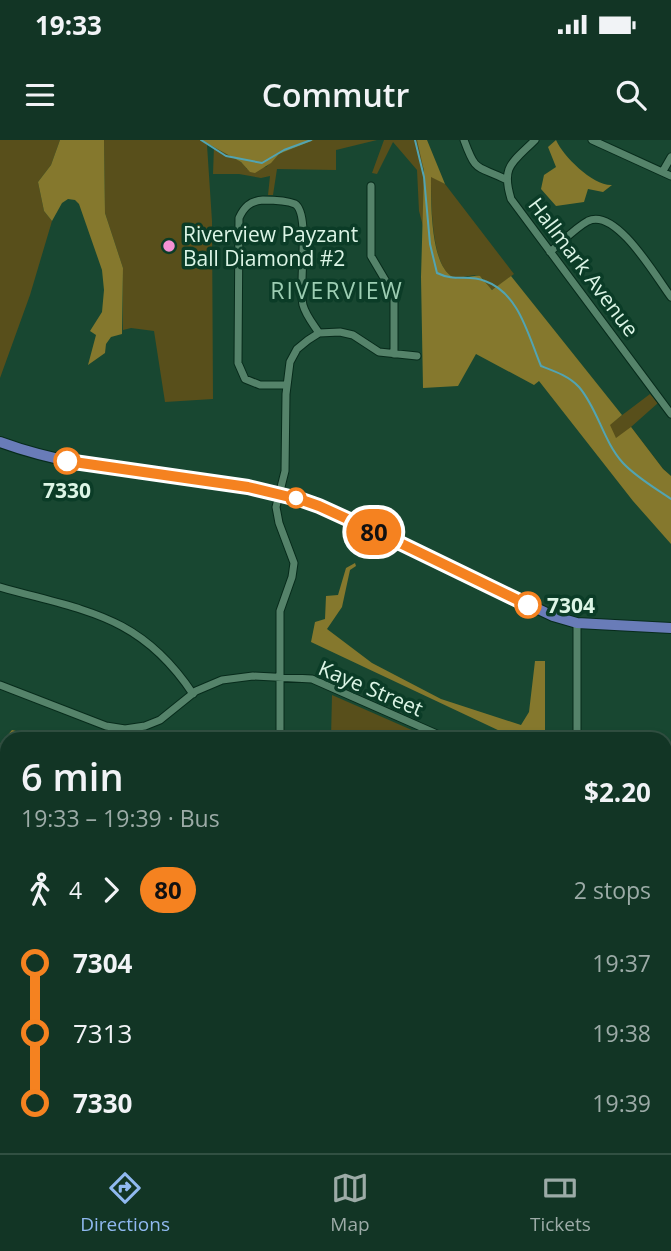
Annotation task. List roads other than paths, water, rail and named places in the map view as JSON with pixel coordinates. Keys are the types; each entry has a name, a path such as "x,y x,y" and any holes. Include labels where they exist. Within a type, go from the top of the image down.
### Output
{"main road":[{"path":"0,442 41,456 82,464 248,487 279,494 319,506 529,606 578,623 671,628"}],"street":[{"path":"464,140 469,158 480,169 505,179 513,163 535,140"},
{"path":"592,140 671,176"},
{"path":"663,171 671,157"},
{"name":"Hallmark Avenue","path":"505,179 512,199 671,414"},
{"path":"371,186 371,256 394,295 394,354"},
{"path":"286,385 253,384 245,379 239,363 239,219 243,209 250,203 261,200 294,204 298,208 303,222 303,305 319,333"},
{"path":"550,252 589,221 600,218 622,231 671,297"},
{"path":"280,732 281,611 295,563 277,515 286,465 286,385 290,362 298,349 319,333 340,332 353,335 379,352 417,356"},
{"path":"0,587 89,610 114,621 154,648 182,677 192,694"},
{"path":"577,732 578,623"},
{"name":"Kaye Street","path":"0,685 106,726 125,729 160,720 192,694 211,684 235,677 318,681 433,732"}],"waterway":[{"path":"201,140 226,156 262,163 284,150 311,140"},
{"path":"415,140 424,177 430,244 437,273 450,277 479,279 497,287 506,295 521,316 541,366 566,377 579,387 610,445 623,463 671,499"}],"place":[{"name":"Riverview Payzant Ball Diamond #2","path":"169,246"},
{"name":"7330","path":"67,461"},
{"name":"7304","path":"528,605"}],"district":[{"name":"RIVERVIEW","path":"337,290"}]}
